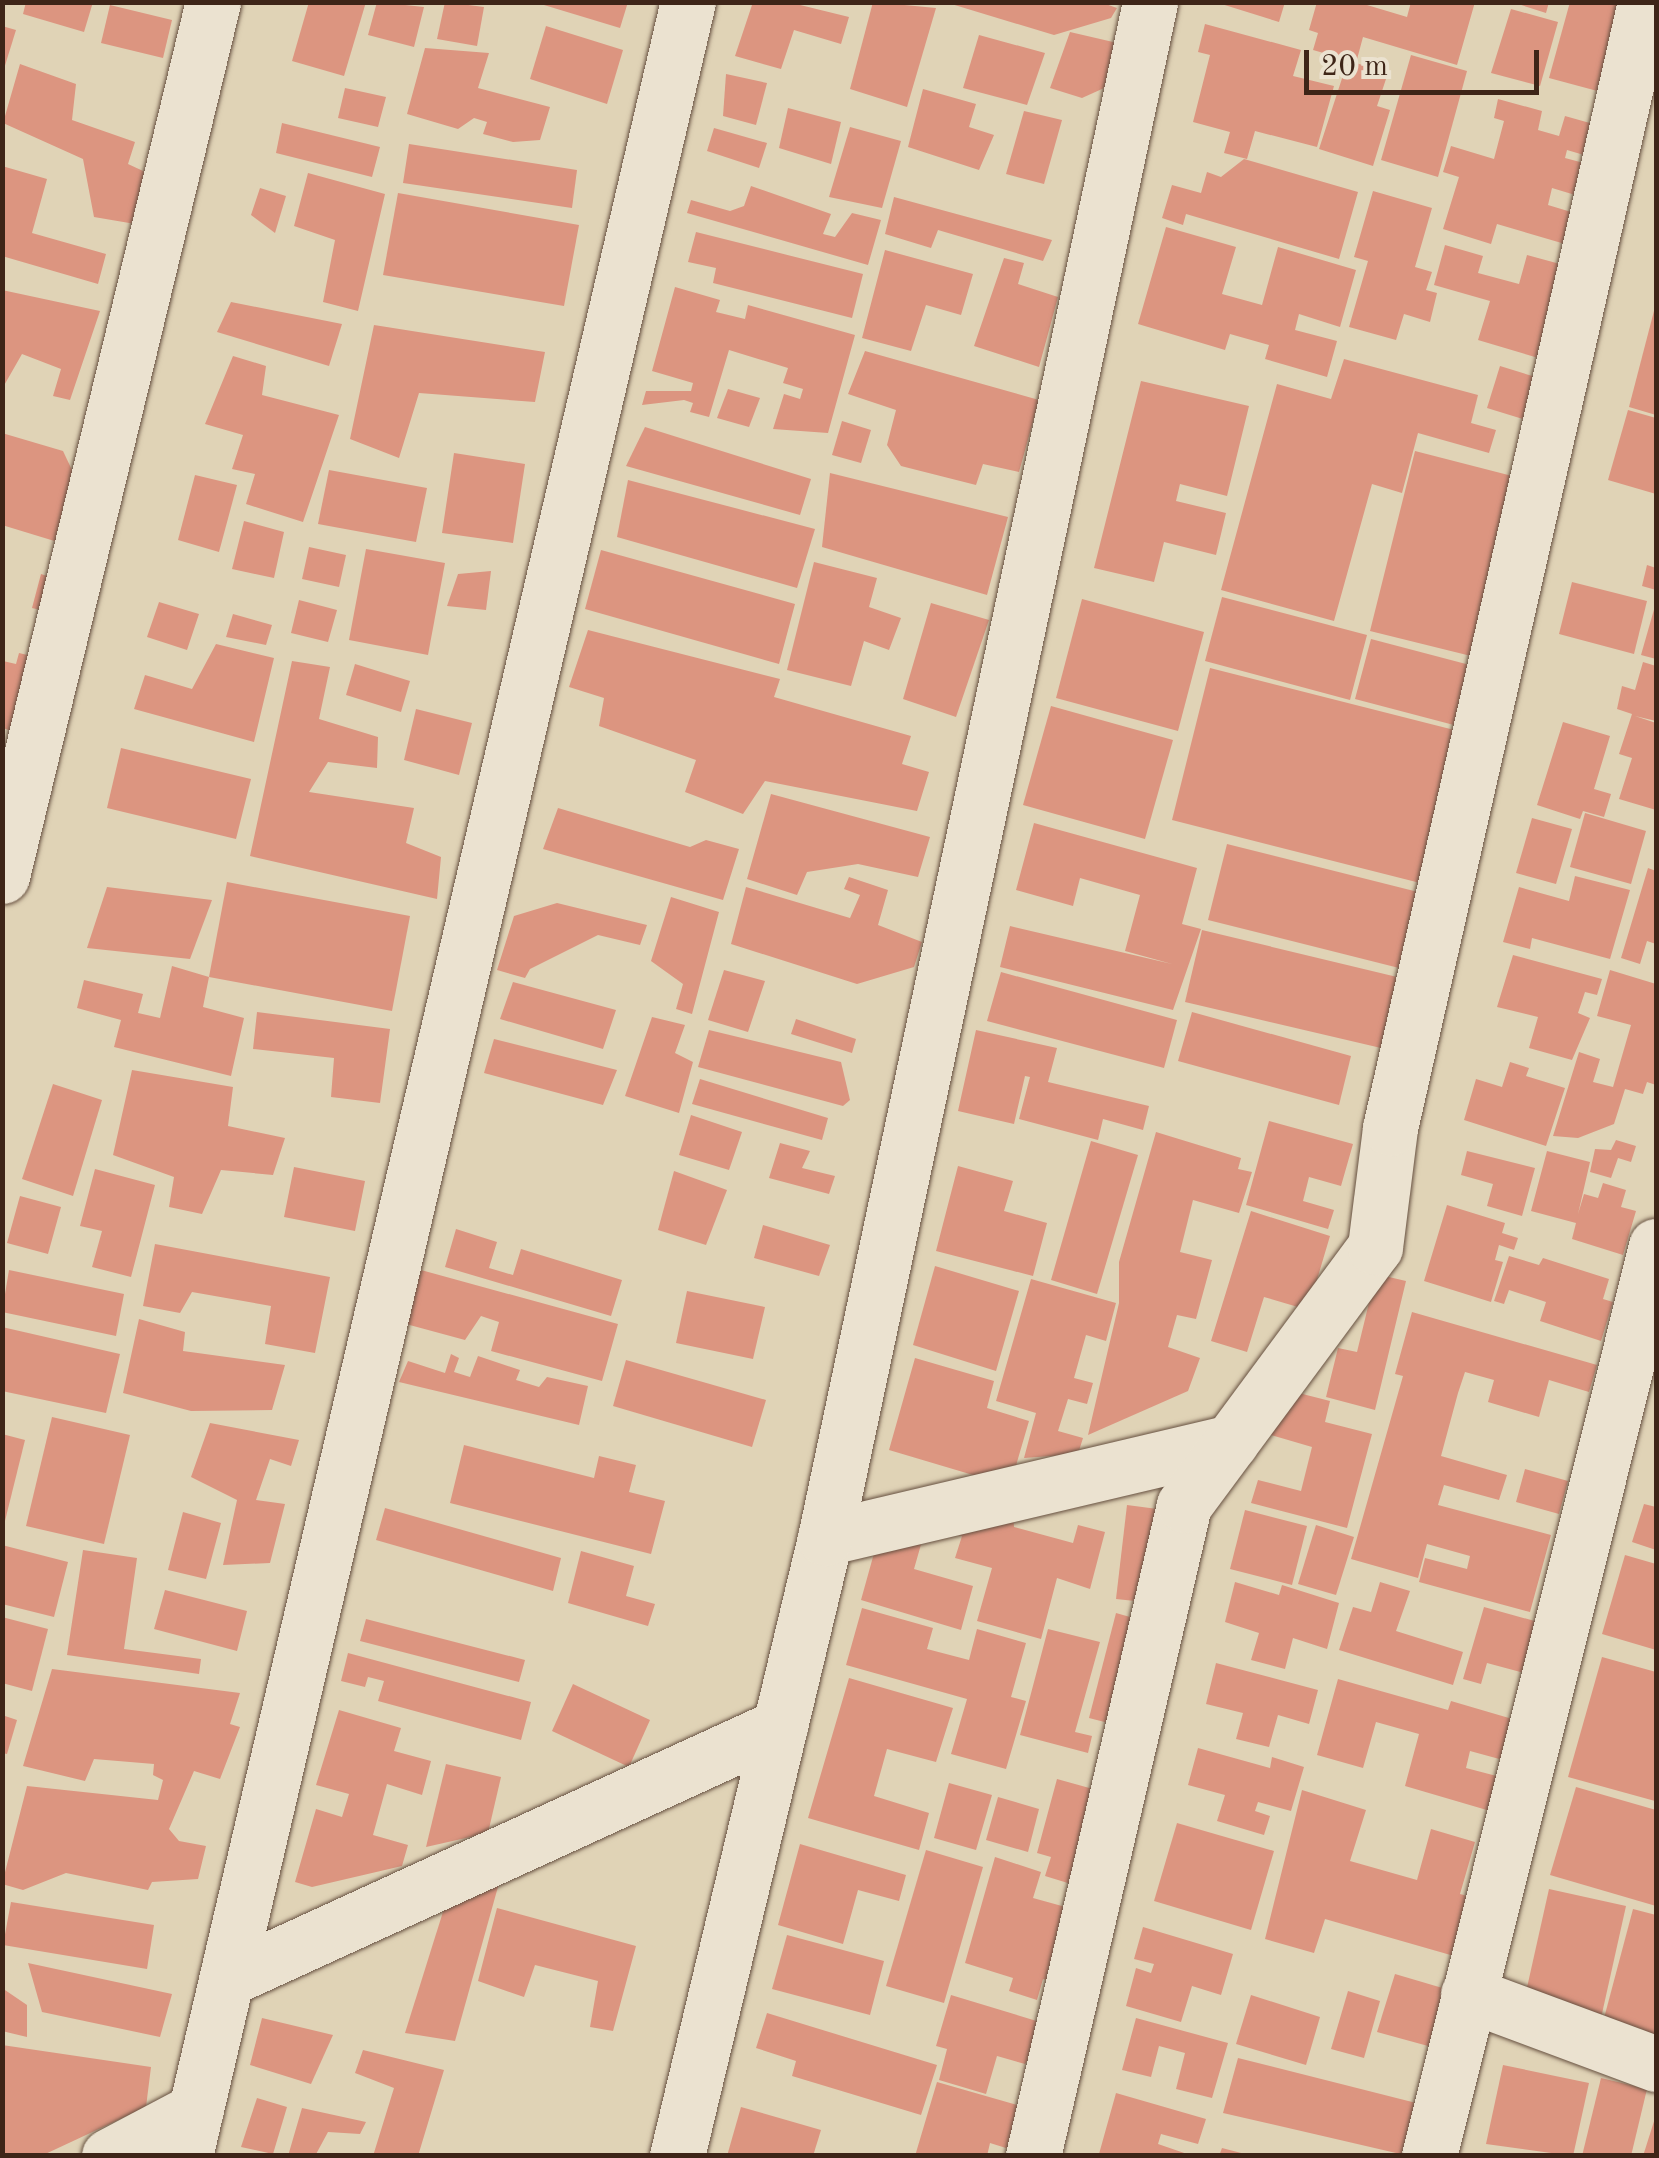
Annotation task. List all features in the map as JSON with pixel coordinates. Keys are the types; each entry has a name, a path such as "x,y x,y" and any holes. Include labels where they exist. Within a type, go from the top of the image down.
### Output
{"street":[{"path":"2,876 213,2"},
{"path":"109,2156 191,2133 688,2"},
{"path":"677,2156 825,1538 1150,2"},
{"path":"1033,2156 1184,1505 1374,1247 1390,1128 1645,2"},
{"path":"1429,2156 1656,1246"},
{"path":"825,1538 1231,1442"},
{"path":"227,1980 780,1726"},
{"path":"1468,1994 1656,2064"}],"building":[{"path":"26,2 93,2 84,32 23,14"},
{"path":"309,2 366,2 344,76 292,61"},
{"path":"377,2 424,7 414,47 368,35"},
{"path":"445,2 484,7 477,46 437,39"},
{"path":"534,2 628,2 620,28"},
{"path":"753,2 788,2 849,17 841,44 794,30 781,69 735,56"},
{"path":"873,2 936,8 907,107 850,89"},
{"path":"1100,2 1117,8 1111,18 1054,35 948,3"},
{"path":"1215,2 1285,2 1279,22"},
{"path":"1317,2 1357,2 1407,17 1411,2 1475,2 1457,65 1363,37 1356,63 1388,73 1377,106 1390,110 1373,166 1319,149 1348,60 1313,50 1318,33 1309,30"},
{"path":"1512,2 1549,2 1546,13"},
{"path":"1570,2 1641,2 1616,96 1549,78"},
{"path":"110,5 172,20 163,58 101,43"},
{"path":"1511,9 1558,22 1540,86 1491,73"},
{"path":"1205,24 1301,50 1293,76 1334,86 1317,147 1255,131 1247,159 1224,153 1230,132 1193,122 1210,55 1198,52"},
{"path":"2,26 16,30 3,72 2,72"},
{"path":"546,26 623,50 607,104 530,79"},
{"path":"1070,32 1126,45 1113,84 1082,98 1050,88"},
{"path":"979,35 1045,53 1027,105 963,88"},
{"path":"425,48 489,53 478,88 550,107 540,140 513,142 483,134 487,122 474,118 458,129 407,114"},
{"path":"1411,55 1467,71 1438,177 1381,160"},
{"path":"20,64 76,84 72,120 135,142 128,164 156,177 141,225 94,217 83,159 3,123"},
{"path":"726,74 767,83 756,125 723,116"},
{"path":"345,88 386,97 378,127 338,118"},
{"path":"923,89 976,104 969,127 994,135 979,170 908,147"},
{"path":"1498,99 1542,111 1538,130 1559,136 1565,116 1604,127 1594,158 1567,150 1565,158 1595,166 1585,198 1552,188 1548,205 1591,218 1582,249 1497,224 1491,244 1443,229 1459,177 1443,172 1451,146 1494,159 1504,121 1494,118"},
{"path":"788,108 841,122 831,164 779,148"},
{"path":"1024,111 1062,120 1044,184 1006,174"},
{"path":"282,123 380,147 372,177 276,153"},
{"path":"850,127 901,141 882,208 829,197"},
{"path":"714,128 767,143 759,168 707,151"},
{"path":"409,144 577,170 572,208 403,183"},
{"path":"1244,159 1358,192 1339,259 1186,214 1183,225 1162,218 1172,185 1201,193 1207,172 1221,177"},
{"path":"2,166 47,179 32,233 106,254 98,284 2,256"},
{"path":"308,173 385,194 358,311 323,302 335,240 294,226"},
{"path":"751,186 831,214 823,234 835,237 852,213 881,220 868,265 687,213 691,200 730,211 744,206"},
{"path":"260,188 286,196 275,233 251,215"},
{"path":"1373,191 1432,208 1415,267 1432,272 1426,290 1437,293 1430,322 1404,314 1396,340 1349,327 1368,261 1354,257"},
{"path":"398,193 579,225 564,306 383,275"},
{"path":"894,197 1052,240 1043,261 938,230 931,248 885,234"},
{"path":"1166,227 1236,247 1222,294 1262,305 1278,247 1356,270 1340,327 1299,314 1295,330 1337,341 1327,377 1265,359 1269,345 1230,334 1225,350 1138,324"},
{"path":"696,232 863,274 852,318 713,283 716,268 688,262"},
{"path":"1445,245 1483,256 1478,273 1519,284 1527,255 1571,267 1545,360 1478,340 1490,301 1434,285"},
{"path":"885,250 973,274 961,315 926,305 911,351 862,338"},
{"path":"1004,258 1024,263 1018,284 1058,297 1039,367 974,346"},
{"path":"675,287 720,300 716,312 745,319 748,305 855,335 828,433 773,429 784,394 800,399 803,389 783,383 788,368 729,350 709,417 690,412 693,403 684,400 642,405 646,391 691,391 693,383 652,371"},
{"path":"2,290 100,311 70,400 53,396 61,369 22,354 2,389"},
{"path":"231,302 342,324 329,366 217,332"},
{"path":"1656,308 1656,415 1629,407"},
{"path":"374,325 545,352 535,402 419,393 399,458 350,439"},
{"path":"865,351 1039,400 1019,472 983,464 976,485 901,466 887,445 896,410 848,394"},
{"path":"233,356 266,366 262,395 339,415 303,522 246,504 255,474 232,469 243,435 205,424"},
{"path":"1344,359 1478,395 1471,423 1496,430 1489,453 1418,433 1402,493 1372,484 1334,621 1221,590 1277,384 1331,399"},
{"path":"1500,366 1542,379 1529,421 1487,408"},
{"path":"1141,381 1249,406 1227,496 1180,484 1176,501 1226,513 1216,555 1164,542 1154,582 1094,568"},
{"path":"728,389 760,398 749,427 717,418"},
{"path":"1628,410 1656,418 1656,494 1608,480"},
{"path":"842,421 871,430 861,463 832,455"},
{"path":"645,427 811,479 800,515 626,466"},
{"path":"2,433 63,451 80,487 61,543 2,525"},
{"path":"1415,451 1520,478 1475,657 1370,631"},
{"path":"454,453 525,464 513,543 442,533"},
{"path":"329,470 427,488 416,542 318,524"},
{"path":"830,473 1008,517 987,595 822,547"},
{"path":"195,475 237,485 219,552 178,540"},
{"path":"628,480 815,529 797,588 617,537"},
{"path":"244,521 284,532 274,578 232,569"},
{"path":"309,547 346,555 339,587 302,579"},
{"path":"366,549 445,563 428,655 349,640"},
{"path":"601,550 795,604 779,664 585,609"},
{"path":"814,562 877,578 869,607 901,618 889,650 864,641 851,686 787,670"},
{"path":"1647,565 1656,568 1656,590 1642,586"},
{"path":"491,571 486,610 447,606 458,574"},
{"path":"41,574 62,581 53,613 32,608"},
{"path":"1572,582 1647,601 1634,654 1559,634"},
{"path":"1222,597 1367,635 1350,700 1205,661"},
{"path":"1082,599 1204,632 1178,731 1056,698"},
{"path":"299,600 337,610 328,642 291,633"},
{"path":"159,602 199,614 187,650 147,637"},
{"path":"931,603 989,620 956,717 903,699"},
{"path":"1656,606 1656,659 1641,655"},
{"path":"233,614 272,625 266,645 226,637"},
{"path":"588,630 780,679 774,697 911,736 902,764 929,772 917,811 765,781 743,814 685,792 696,760 599,726 604,698 569,687"},
{"path":"1371,639 1485,669 1469,729 1355,699"},
{"path":"216,644 274,658 254,742 134,709 145,675 192,689"},
{"path":"19,653 40,658 17,733 3,728 3,661 16,664"},
{"path":"292,661 330,667 319,719 378,737 377,768 328,762 309,792 414,808 406,843 441,857 437,899 250,856"},
{"path":"1643,662 1656,666 1656,721 1635,716 1656,723 1656,810 1619,799 1632,758 1619,754 1632,714 1617,709 1622,686 1635,690"},
{"path":"355,664 410,681 401,712 346,695"},
{"path":"1210,668 1470,734 1432,886 1172,820"},
{"path":"1051,706 1173,740 1145,839 1023,805"},
{"path":"416,709 472,723 459,775 404,760"},
{"path":"1563,722 1610,736 1594,789 1611,794 1604,817 1583,811 1580,819 1537,805"},
{"path":"121,748 251,779 236,839 107,808"},
{"path":"771,794 930,837 918,877 858,864 807,872 797,895 747,879"},
{"path":"558,808 690,847 706,840 739,849 723,900 543,849"},
{"path":"1585,813 1646,831 1631,884 1570,867"},
{"path":"1532,818 1572,829 1556,884 1516,873"},
{"path":"1034,823 1197,868 1182,924 1201,929 1173,1010 1000,967 1010,926 1172,964 1125,951 1140,895 1080,878 1073,906 1016,890"},
{"path":"1227,844 1422,893 1403,969 1208,920"},
{"path":"1648,868 1656,871 1656,944 1647,941 1640,964 1621,958"},
{"path":"1575,876 1630,890 1610,959 1532,938 1530,949 1503,942 1519,887 1569,901"},
{"path":"849,877 888,890 878,925 922,942 914,967 857,984 731,944 746,887 850,918 860,895 844,889"},
{"path":"227,882 410,916 392,1011 209,977"},
{"path":"107,887 212,900 190,959 87,948"},
{"path":"671,897 719,912 692,1014 676,1009 683,984 651,961"},
{"path":"557,903 647,925 640,945 598,935 530,969 525,978 497,970 514,916"},
{"path":"1202,930 1397,977 1381,1048 1185,1002"},
{"path":"1513,955 1602,979 1597,995 1585,992 1578,1013 1590,1018 1572,1060 1529,1048 1538,1017 1497,1007"},
{"path":"172,966 209,977 203,1007 244,1018 231,1076 114,1047 121,1020 77,1008 84,980 143,994 138,1013 160,1018"},
{"path":"724,970 765,981 748,1032 708,1020"},
{"path":"1610,970 1656,984 1656,1085 1647,1082 1643,1094 1625,1089 1614,1124 1578,1138 1553,1136 1579,1052 1600,1059 1593,1082 1613,1087 1631,1025 1597,1016"},
{"path":"1001,972 1177,1020 1164,1068 987,1021"},
{"path":"513,982 616,1010 603,1049 500,1019"},
{"path":"257,1012 390,1029 380,1103 331,1097 334,1058 253,1049"},
{"path":"1192,1012 1351,1056 1339,1105 1178,1061"},
{"path":"652,1017 685,1025 675,1053 693,1062 679,1113 625,1096"},
{"path":"796,1019 856,1039 852,1053 791,1034"},
{"path":"709,1030 841,1062 850,1100 843,1106 698,1067"},
{"path":"976,1030 1057,1048 1048,1082 1149,1106 1143,1130 1103,1119 1098,1140 1019,1119 1030,1077 1025,1076 1014,1124 958,1111"},
{"path":"494,1039 617,1070 603,1105 484,1073"},
{"path":"1510,1062 1529,1068 1526,1076 1565,1088 1546,1146 1464,1120 1476,1079 1502,1087"},
{"path":"132,1070 233,1087 228,1126 285,1138 273,1175 221,1170 202,1214 169,1207 174,1177 113,1155"},
{"path":"700,1079 828,1118 822,1140 692,1104"},
{"path":"53,1084 102,1100 73,1196 22,1179"},
{"path":"691,1115 742,1132 729,1170 679,1155"},
{"path":"1269,1121 1353,1144 1341,1186 1309,1177 1303,1201 1334,1210 1328,1229 1246,1205"},
{"path":"1156,1132 1241,1158 1238,1169 1252,1172 1239,1213 1193,1200 1180,1252 1212,1260 1196,1319 1177,1315 1168,1347 1200,1358 1188,1391 1088,1435 1119,1303 1119,1262"},
{"path":"1616,1140 1636,1146 1631,1162 1618,1158 1611,1178 1590,1172 1595,1149 1611,1150"},
{"path":"1091,1141 1138,1155 1097,1294 1051,1280"},
{"path":"780,1143 810,1151 802,1168 835,1176 829,1194 769,1178"},
{"path":"1467,1151 1535,1168 1522,1216 1487,1206 1493,1184 1461,1175"},
{"path":"1547,1151 1590,1162 1578,1214 1584,1194 1598,1198 1603,1183 1626,1190 1621,1207 1636,1211 1623,1255 1572,1239 1576,1223 1531,1211"},
{"path":"958,1166 1013,1181 1004,1211 1047,1223 1033,1276 936,1251"},
{"path":"294,1167 365,1181 355,1231 284,1217"},
{"path":"95,1169 155,1185 131,1277 92,1267 102,1231 80,1226"},
{"path":"674,1171 727,1190 706,1245 658,1230"},
{"path":"20,1196 61,1207 48,1254 7,1243"},
{"path":"1447,1205 1505,1223 1502,1233 1518,1238 1514,1250 1499,1245 1495,1260 1503,1262 1491,1302 1424,1281"},
{"path":"1251,1211 1330,1236 1308,1310 1264,1297 1247,1352 1211,1341"},
{"path":"763,1225 830,1245 819,1276 754,1258"},
{"path":"456,1229 497,1242 489,1268 513,1275 521,1249 622,1280 611,1316 445,1267"},
{"path":"155,1244 330,1277 315,1353 265,1344 271,1306 192,1292 180,1313 143,1306"},
{"path":"1509,1256 1539,1265 1543,1258 1609,1279 1603,1299 1613,1302 1601,1341 1540,1321 1546,1302 1509,1290 1504,1304 1494,1301"},
{"path":"935,1266 1019,1291 996,1371 913,1345"},
{"path":"9,1270 124,1294 116,1336 2,1312"},
{"path":"421,1270 618,1324 602,1381 491,1351 499,1322 481,1316 465,1340 406,1324"},
{"path":"1376,1274 1406,1281 1375,1410 1326,1397 1338,1348 1357,1352"},
{"path":"1031,1279 1116,1303 1106,1341 1086,1335 1074,1378 1093,1383 1087,1404 1068,1399 1058,1431 1083,1438 1078,1454 1024,1458 1036,1413 996,1401"},
{"path":"687,1291 765,1307 753,1359 676,1343"},
{"path":"1412,1312 1597,1365 1589,1392 1549,1380 1539,1417 1488,1402 1494,1380 1465,1372 1458,1393 1441,1456 1507,1475 1499,1500 1444,1485 1438,1505 1551,1535 1530,1612 1419,1582 1425,1558 1467,1569 1470,1556 1427,1544 1418,1578 1351,1559 1403,1376 1395,1374"},
{"path":"139,1319 185,1332 183,1351 285,1365 272,1410 191,1411 123,1393"},
{"path":"2,1327 120,1354 106,1413 2,1391"},
{"path":"451,1354 459,1358 454,1372 470,1377 478,1356 520,1370 516,1380 539,1387 547,1377 588,1386 579,1425 399,1382 408,1361 445,1373"},
{"path":"915,1358 994,1381 987,1408 1029,1421 1010,1486 889,1450"},
{"path":"626,1360 766,1400 752,1447 613,1406"},
{"path":"1283,1389 1330,1401 1325,1422 1372,1434 1347,1528 1251,1503 1258,1480 1301,1491 1312,1447 1271,1435"},
{"path":"52,1417 130,1435 104,1544 26,1526"},
{"path":"210,1423 299,1440 291,1466 270,1459 256,1500 285,1504 270,1563 223,1565 237,1500 191,1477"},
{"path":"2,1434 25,1440 4,1525 2,1525"},
{"path":"464,1445 594,1478 599,1456 636,1465 629,1492 665,1501 651,1554 450,1503"},
{"path":"1525,1469 1568,1481 1559,1514 1516,1502"},
{"path":"1644,1504 1656,1507 1656,1550 1632,1542"},
{"path":"1127,1505 1165,1510 1154,1603 1116,1599"},
{"path":"385,1508 561,1558 553,1591 376,1540"},
{"path":"1245,1510 1307,1526 1292,1585 1230,1569"},
{"path":"1013,1511 1014,1527 1073,1543 1078,1525 1105,1532 1090,1589 1057,1578 1041,1639 977,1621 992,1568 955,1558 962,1536 945,1532"},
{"path":"183,1512 221,1523 206,1579 168,1570"},
{"path":"1316,1525 1354,1537 1336,1595 1298,1584"},
{"path":"881,1528 922,1541 914,1569 973,1586 961,1630 861,1600"},
{"path":"2,1545 68,1562 54,1617 2,1604"},
{"path":"83,1550 137,1558 124,1649 201,1659 199,1674 67,1655"},
{"path":"581,1551 634,1566 626,1596 655,1604 648,1626 568,1603"},
{"path":"1625,1555 1656,1564 1656,1650 1602,1634"},
{"path":"1235,1582 1279,1595 1282,1585 1339,1603 1327,1649 1293,1638 1285,1669 1251,1660 1259,1633 1225,1622"},
{"path":"1380,1582 1410,1591 1396,1631 1463,1652 1453,1685 1339,1650 1353,1607 1371,1612"},
{"path":"165,1590 247,1611 237,1651 154,1629"},
{"path":"1484,1607 1549,1625 1535,1676 1487,1663 1481,1684 1463,1679"},
{"path":"862,1608 933,1628 927,1649 969,1660 977,1629 1026,1643 1011,1697 1026,1701 1006,1769 951,1754 967,1699 846,1665"},
{"path":"1116,1613 1151,1623 1124,1727 1089,1718"},
{"path":"2,1617 48,1629 32,1691 2,1683"},
{"path":"366,1619 525,1660 519,1682 360,1641"},
{"path":"1048,1629 1100,1642 1075,1732 1092,1736 1088,1753 1020,1735"},
{"path":"348,1653 531,1702 521,1740 378,1701 384,1681 368,1677 365,1687 341,1681"},
{"path":"1602,1657 1656,1672 1655,1801 1568,1777"},
{"path":"1216,1663 1318,1690 1309,1724 1278,1715 1269,1747 1236,1739 1243,1713 1206,1704"},
{"path":"52,1669 240,1693 230,1724 240,1727 220,1779 194,1771 169,1829 179,1841 206,1846 198,1879 152,1882 148,1890 66,1873 23,1890 2,1884 27,1786 158,1800 163,1780 153,1775 154,1764 94,1759 85,1781 23,1766"},
{"path":"849,1678 953,1708 936,1762 887,1749 874,1796 929,1813 919,1850 808,1818"},
{"path":"1338,1679 1448,1710 1451,1701 1526,1723 1514,1763 1470,1751 1466,1768 1508,1779 1497,1813 1405,1786 1419,1734 1376,1722 1363,1768 1317,1755"},
{"path":"573,1684 650,1720 629,1767 552,1731"},
{"path":"339,1710 401,1728 394,1751 431,1761 422,1795 387,1784 373,1835 408,1845 402,1866 312,1887 295,1882 316,1809 342,1817 349,1794 316,1785"},
{"path":"2,1715 17,1720 7,1754 2,1753"},
{"path":"1198,1748 1270,1768 1272,1757 1304,1767 1291,1811 1258,1802 1255,1811 1270,1816 1264,1835 1217,1821 1225,1795 1188,1785"},
{"path":"446,1764 501,1777 488,1833 426,1847"},
{"path":"1057,1779 1111,1794 1071,1884 1045,1876 1051,1857 1037,1853"},
{"path":"949,1783 992,1795 976,1850 934,1838"},
{"path":"1576,1787 1656,1810 1656,1906 1550,1875"},
{"path":"1302,1790 1366,1810 1350,1861 1417,1880 1431,1829 1475,1842 1460,1894 1478,1899 1461,1958 1325,1919 1314,1953 1265,1939"},
{"path":"998,1797 1039,1809 1028,1852 986,1840"},
{"path":"1177,1823 1274,1851 1251,1930 1154,1901"},
{"path":"800,1844 906,1875 899,1901 858,1890 843,1944 778,1925"},
{"path":"926,1850 983,1867 944,2003 886,1986"},
{"path":"995,1857 1041,1872 1033,1898 1080,1911 1059,1984 1043,1979 1037,2000 1009,1991 1013,1978 965,1963"},
{"path":"501,1876 455,2041 405,2033 447,1899"},
{"path":"1549,1889 1626,1906 1599,2027 1522,2010"},
{"path":"11,1902 154,1925 147,1969 3,1945"},
{"path":"497,1908 636,1946 613,2031 590,2027 598,1981 535,1965 524,1997 478,1981"},
{"path":"1633,1909 1656,1915 1656,2052 1599,2037"},
{"path":"1143,1927 1233,1954 1221,1995 1192,1986 1181,2022 1126,2006 1136,1968 1151,1973 1154,1964 1134,1959"},
{"path":"787,1935 884,1961 870,2015 772,1989"},
{"path":"28,1963 172,1994 160,2037 42,2012"},
{"path":"1395,1974 1456,1992 1439,2049 1377,2032"},
{"path":"2,1988 27,2005 27,2037 2,2031"},
{"path":"1348,1991 1380,2001 1364,2058 1331,2049"},
{"path":"951,1995 1053,2026 1025,2064 997,2056 986,2094 939,2080 947,2049 936,2046"},
{"path":"1251,1995 1320,2017 1306,2065 1236,2044"},
{"path":"767,2013 937,2065 921,2115 792,2076 796,2061 756,2048"},
{"path":"262,2018 333,2035 311,2084 250,2065"},
{"path":"1136,2018 1228,2043 1212,2098 1176,2089 1185,2053 1159,2046 1151,2077 1122,2070"},
{"path":"2,2045 151,2067 146,2107 41,2156 2,2156"},
{"path":"363,2050 444,2070 418,2156 373,2156 394,2088 355,2073"},
{"path":"1238,2058 1428,2106 1409,2156 1223,2113"},
{"path":"1503,2065 1589,2083 1573,2156 1486,2144"},
{"path":"1601,2078 1647,2089 1631,2156 1582,2156"},
{"path":"937,2082 1038,2111 1025,2154 990,2143 987,2156 915,2156"},
{"path":"1116,2093 1206,2119 1198,2144 1161,2134 1158,2144 1193,2156 1099,2154"},
{"path":"257,2098 287,2107 273,2154 241,2147"},
{"path":"741,2107 821,2130 813,2156 727,2156"},
{"path":"302,2108 366,2122 360,2134 328,2132 315,2156 288,2156"},
{"path":"1656,2115 1656,2156 1643,2156"},
{"path":"1222,2148 1245,2154 1245,2156 1219,2156"}]}
